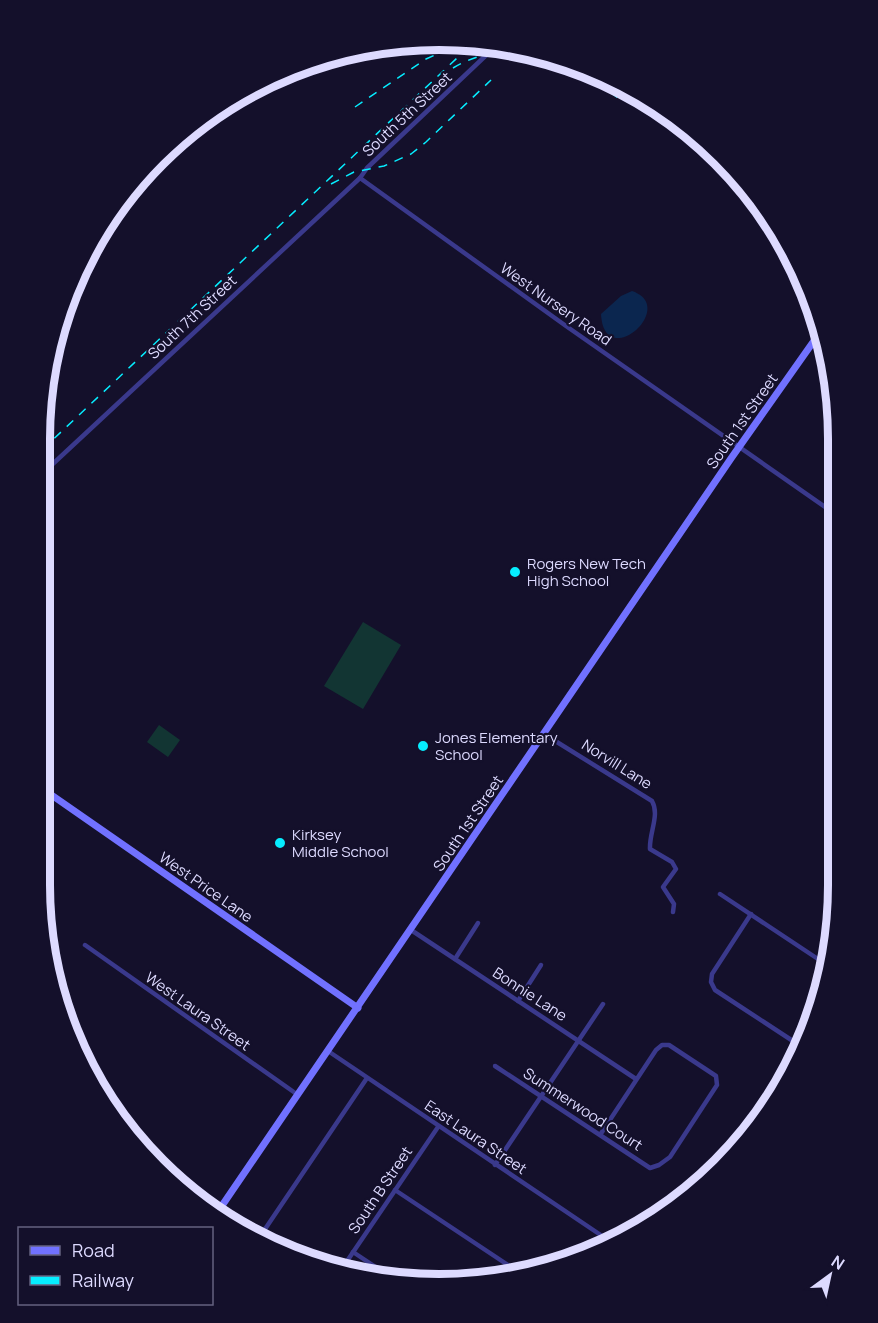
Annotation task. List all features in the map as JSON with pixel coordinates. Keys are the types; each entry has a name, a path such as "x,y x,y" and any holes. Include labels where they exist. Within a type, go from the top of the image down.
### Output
{"main road":[{"name":"South 1st Street","path":"222,1207 739,446 815,339"},
{"name":"West Price Lane","path":"50,794 358,1008"}],"street":[{"name":"South 5th Street","path":"360,178 367,168 489,53"},
{"name":"West Nursery Road","path":"360,178 828,509"},
{"name":"South 7th Street","path":"50,467 360,178"},
{"name":"Norvill Lane","path":"544,734 652,801 656,807 650,849 672,862 676,869 663,887 674,904 673,912"},
{"path":"720,894 821,961"},
{"path":"751,914 712,974 711,982 715,990 795,1042"},
{"path":"455,959 478,922"},
{"name":"Bonnie Lane","path":"411,930 636,1078"},
{"name":"West Laura Street","path":"85,945 298,1095"},
{"path":"518,1001 541,965"},
{"path":"495,1165 603,1004"},
{"name":"Summerwood Court","path":"495,1066 650,1168 670,1157 717,1085 716,1076 669,1045 662,1045 636,1078"},
{"name":"East Laura Street","path":"328,1051 603,1237"},
{"path":"264,1231 367,1078"},
{"path":"600,1135 636,1078"},
{"name":"South B Street","path":"346,1262 438,1127"},
{"path":"395,1190 511,1267"},
{"path":"352,1252 377,1268"}],"green space":[{"path":"363,622 401,645 363,709 324,686"},
{"path":"159,725 180,740 168,757 147,742"}],"water":[{"path":"632,291 644,299 647,310 644,321 635,331 625,337 614,338 605,331 601,314 621,296"}],"railway":[{"path":"355,107 426,59 446,50"},
{"path":"50,442 465,50"},
{"path":"453,68 466,61 492,53"},
{"path":"331,184 354,172 384,166 411,154 491,80"},
{"path":"597,83 621,100"}],"place":[{"name":"Rogers New Tech High School","path":"515,572"},
{"name":"Jones Elementary School","path":"423,746"},
{"name":"Kirksey Middle School","path":"280,843"}]}
